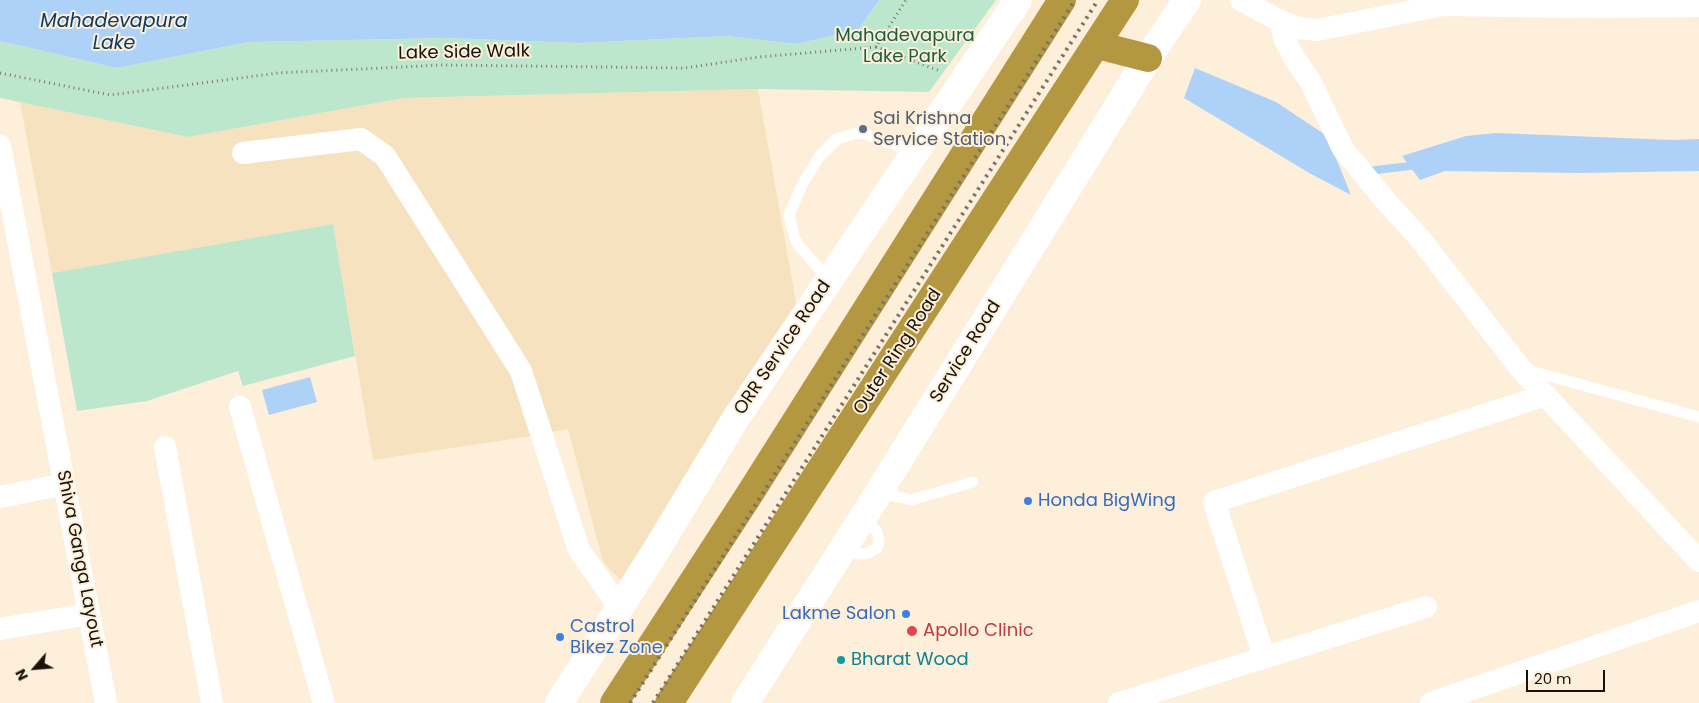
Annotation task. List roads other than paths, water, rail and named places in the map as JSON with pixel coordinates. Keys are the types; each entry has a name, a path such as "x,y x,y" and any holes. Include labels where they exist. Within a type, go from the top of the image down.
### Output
{"highway":[{"path":"614,703 749,495 1062,0"},
{"name":"Outer Ring Road","path":"669,703 1125,0"},
{"path":"1097,44 1148,58"}],"street":[{"name":"ORR Service Road","path":"559,703 620,608 736,418 1018,0"},
{"name":"Service Road","path":"744,703 879,492 1148,58 1187,0"},
{"path":"1241,0 1280,21 1299,28 1317,30 1444,5 1699,6"},
{"path":"1280,21 1284,38 1293,56 1310,81 1343,149 1422,241 1520,368 1699,561"},
{"path":"243,153 361,139 385,156 521,371 579,550 620,608"},
{"name":"Shiva Ganga Layout","path":"0,146 106,703"},
{"path":"1264,657 1214,502 1546,395"},
{"path":"240,406 324,703"},
{"path":"165,447 212,703"},
{"path":"0,497 65,484"},
{"path":"1131,701 1426,606"},
{"path":"1431,703 1699,611"},
{"path":"0,629 89,614"}],"lane":[{"path":"829,280 798,246 790,215 802,185 819,158 837,139 856,133 865,134 915,152"},
{"path":"1520,368 1699,417"},
{"path":"879,492 911,500 973,482"}],"water":[{"name":"Mahadevapura Lake","path":"0,0 879,0 858,30 796,44 727,36 579,43 447,38 249,42 117,68 0,41"},
{"path":"1195,68 1276,102 1327,136 1351,195 1311,174 1184,98"},
{"path":"1496,133 1673,140 1699,139 1699,171 1579,173 1445,171 1420,180 1402,156 1466,136"},
{"path":"310,377 317,402 269,415 262,390"}],"waterway":[{"path":"1368,171 1418,165"}],"railway":[{"path":"630,703 1075,0"},
{"path":"653,703 1098,0"}],"place":[{"name":"Sai Krishna Service Station","path":"863,129"},
{"name":"Honda BigWing","path":"1028,501"},
{"name":"Lakme Salon","path":"906,614"},
{"name":"Apollo Clinic","path":"912,631"},
{"name":"Castrol Bikez Zone","path":"560,637"},
{"name":"Bharat Wood","path":"841,660"}],"park label":[{"name":"Mahadevapura Lake Park","path":"905,46"}]}
